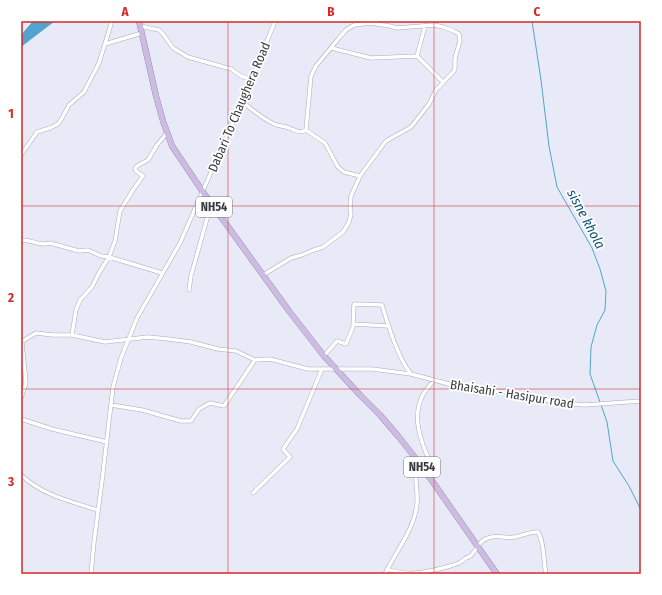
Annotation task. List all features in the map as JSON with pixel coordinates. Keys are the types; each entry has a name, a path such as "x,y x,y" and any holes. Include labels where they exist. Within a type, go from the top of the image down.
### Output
{"main road":[{"name":"NH54","path":"139,23 156,96 172,146 263,275 324,356 384,419 421,465 497,574"}],"street":[{"path":"21,155 37,132 58,124 69,105 84,92 99,63 112,21"},
{"name":"Dabari To Chaughera Road","path":"91,574 113,387 121,358 137,318 180,243 243,102 275,21"},
{"path":"139,23 159,30 164,34 173,48 188,56 231,69 241,76 252,80"},
{"path":"263,275 291,258 324,248 343,232 349,222 351,214 351,196 360,176 386,141 411,127 429,104 436,90 454,70 460,36 454,31 434,25 397,28 370,23 354,25 346,30 316,66 311,76 306,130"},
{"path":"417,56 424,26"},
{"path":"105,44 142,33"},
{"path":"331,48 371,58 417,56 444,82"},
{"path":"243,102 274,124 298,132 303,132 306,130"},
{"path":"306,130 325,143 338,167 344,172 360,176"},
{"path":"72,335 76,310 80,300 92,287 109,257 115,241 120,211 143,176 135,169 137,166 148,160 154,148 167,133"},
{"path":"189,290 191,276 212,203"},
{"path":"21,240 25,239 47,245 50,243 79,251 88,250 101,256 162,273"},
{"path":"324,356 337,341 346,344 353,324 354,304 382,305 388,326 405,367 411,374"},
{"path":"353,324 388,326"},
{"path":"21,398 26,383 21,342 36,333 72,335 105,342 148,337 191,342 218,349 236,350 255,360 224,406 210,403 199,409 191,421 181,421 142,410 111,405"},
{"name":"Bhaisahi - Hasipur road","path":"255,360 270,359 308,370 372,369 411,374 468,389 504,392 554,402 584,405 641,401"},
{"path":"253,493 290,457 283,449 297,429 322,369"},
{"path":"385,574 406,536 415,514 417,504 416,472 421,465 430,462 420,437 417,420 424,394 434,380"},
{"path":"21,419 52,429 107,442"},
{"path":"21,476 29,483 54,496 98,510"},
{"path":"387,569 407,574 428,572 460,563 474,552 477,545 487,538 500,536 512,538 524,536 533,531 538,532 542,540 546,574"}],"water":[{"path":"33,21 55,21 21,47 21,35"}],"waterway":[{"name":"sisne khola","path":"532,21 549,146 557,187 592,248 606,291 605,310 597,325 591,347 590,374 600,402"},
{"name":"sisne khola","path":"601,405 607,422 613,461 629,486 641,510"}]}
